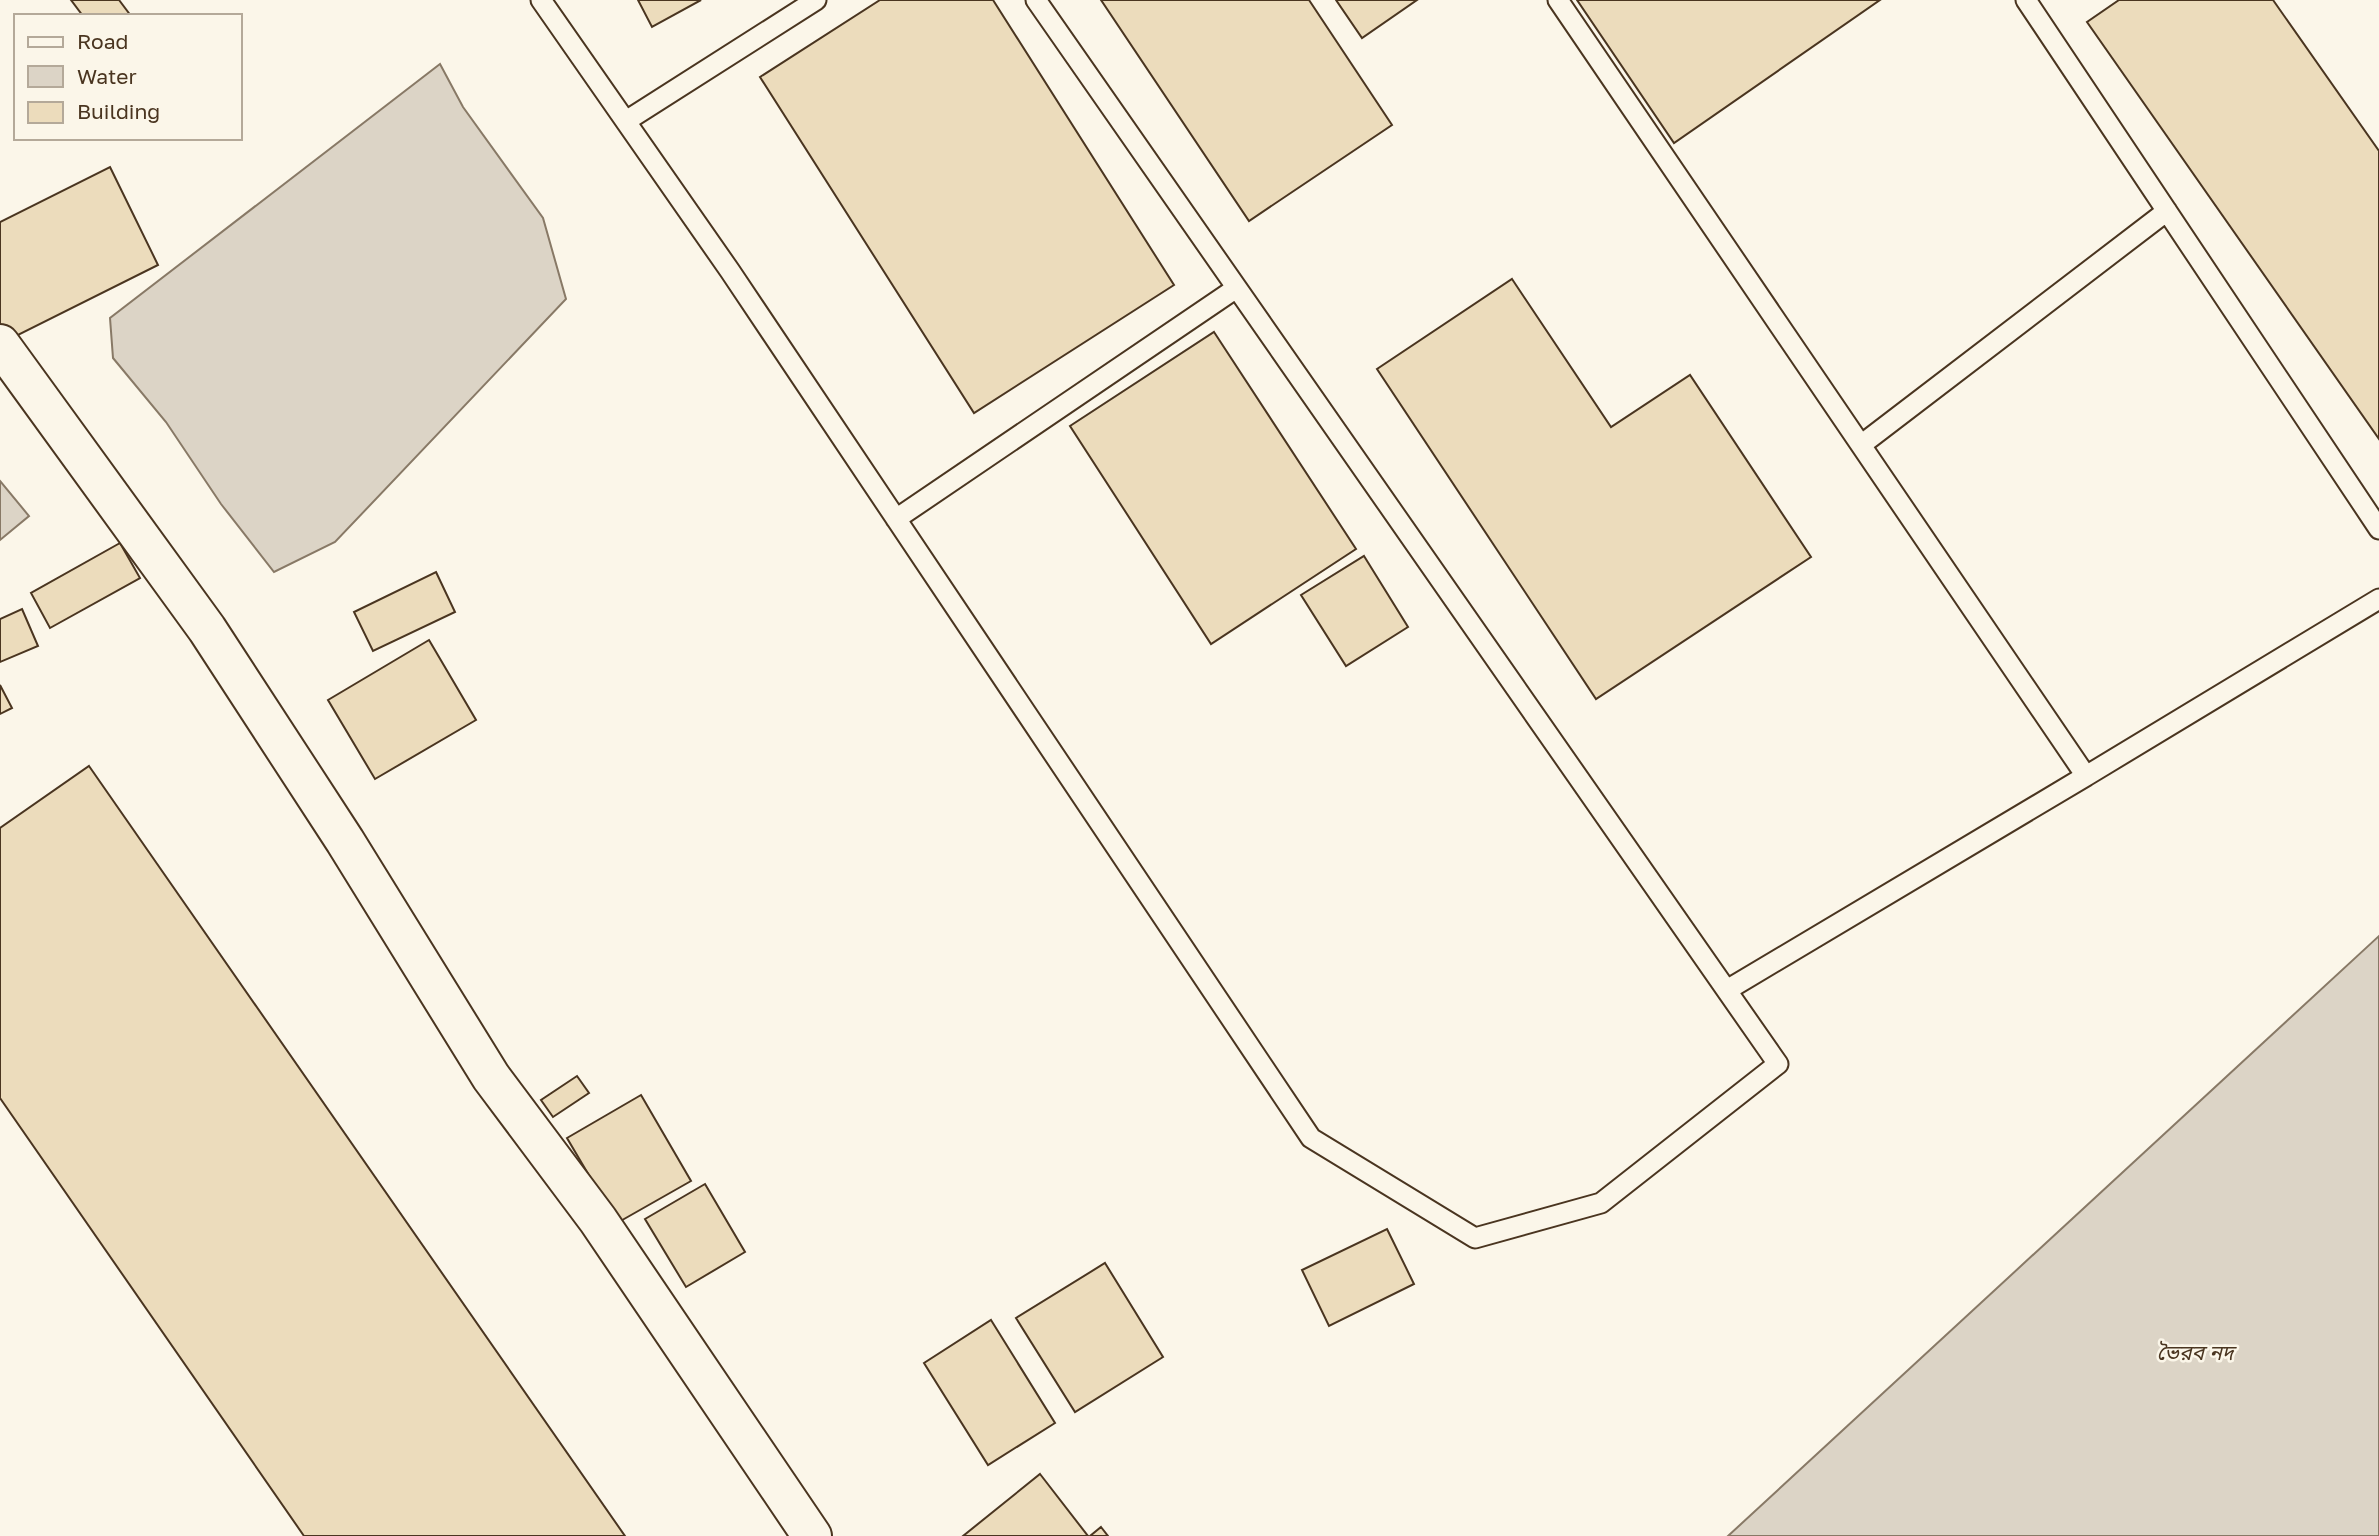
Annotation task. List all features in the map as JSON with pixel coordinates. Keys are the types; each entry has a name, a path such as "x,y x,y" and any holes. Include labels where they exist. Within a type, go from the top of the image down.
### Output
{"street":[{"path":"0,344 207,629 345,841 491,1077 598,1220 812,1536"}],"lane":[{"path":"541,0 896,519 1311,1138 1475,1238 1601,1203 1778,1064 1036,0"},
{"path":"626,121 816,0"},
{"path":"1558,0 2086,776"},
{"path":"2026,0 2379,529"},
{"path":"1861,445 2167,211"},
{"path":"896,519 1235,289"},
{"path":"1727,990 2379,599"}],"water":[{"path":"440,64 463,107 543,218 566,299 335,542 274,572 221,504 166,422 113,358 110,318"},
{"path":"0,481 29,516 0,540"},
{"name":"ভৈরব নদ","path":"2379,936 2379,1536 1728,1536"}],"building":[{"path":"71,0 119,0 130,14 82,14"},
{"path":"638,0 701,0 652,27"},
{"path":"880,0 993,0 1174,285 974,413 760,77"},
{"path":"1101,0 1309,0 1392,125 1249,221"},
{"path":"1336,0 1417,0 1362,38"},
{"path":"1577,0 1880,0 1674,143"},
{"path":"2119,0 2273,0 2379,151 2379,439 2087,22"},
{"path":"110,167 158,265 4,342 0,334 0,222"},
{"path":"1512,279 1611,427 1690,375 1811,557 1596,699 1377,369"},
{"path":"1214,332 1356,549 1211,644 1070,426"},
{"path":"120,543 140,578 50,628 31,593"},
{"path":"1364,556 1408,627 1346,666 1301,595"},
{"path":"436,572 455,612 373,651 354,612"},
{"path":"22,609 38,646 0,662 0,619"},
{"path":"429,640 476,720 375,779 328,700"},
{"path":"0,685 12,708 0,714"},
{"path":"89,766 625,1536 304,1536 0,1098 0,828"},
{"path":"577,1076 589,1093 553,1117 541,1100"},
{"path":"641,1095 691,1181 617,1223 567,1138"},
{"path":"705,1184 745,1252 686,1287 645,1219"},
{"path":"1387,1229 1414,1284 1329,1326 1302,1270"},
{"path":"1105,1263 1163,1357 1075,1412 1016,1318"},
{"path":"991,1320 1055,1423 988,1465 924,1363"},
{"path":"1040,1474 1088,1536 963,1536"},
{"path":"1101,1527 1108,1536 1090,1536"}]}
